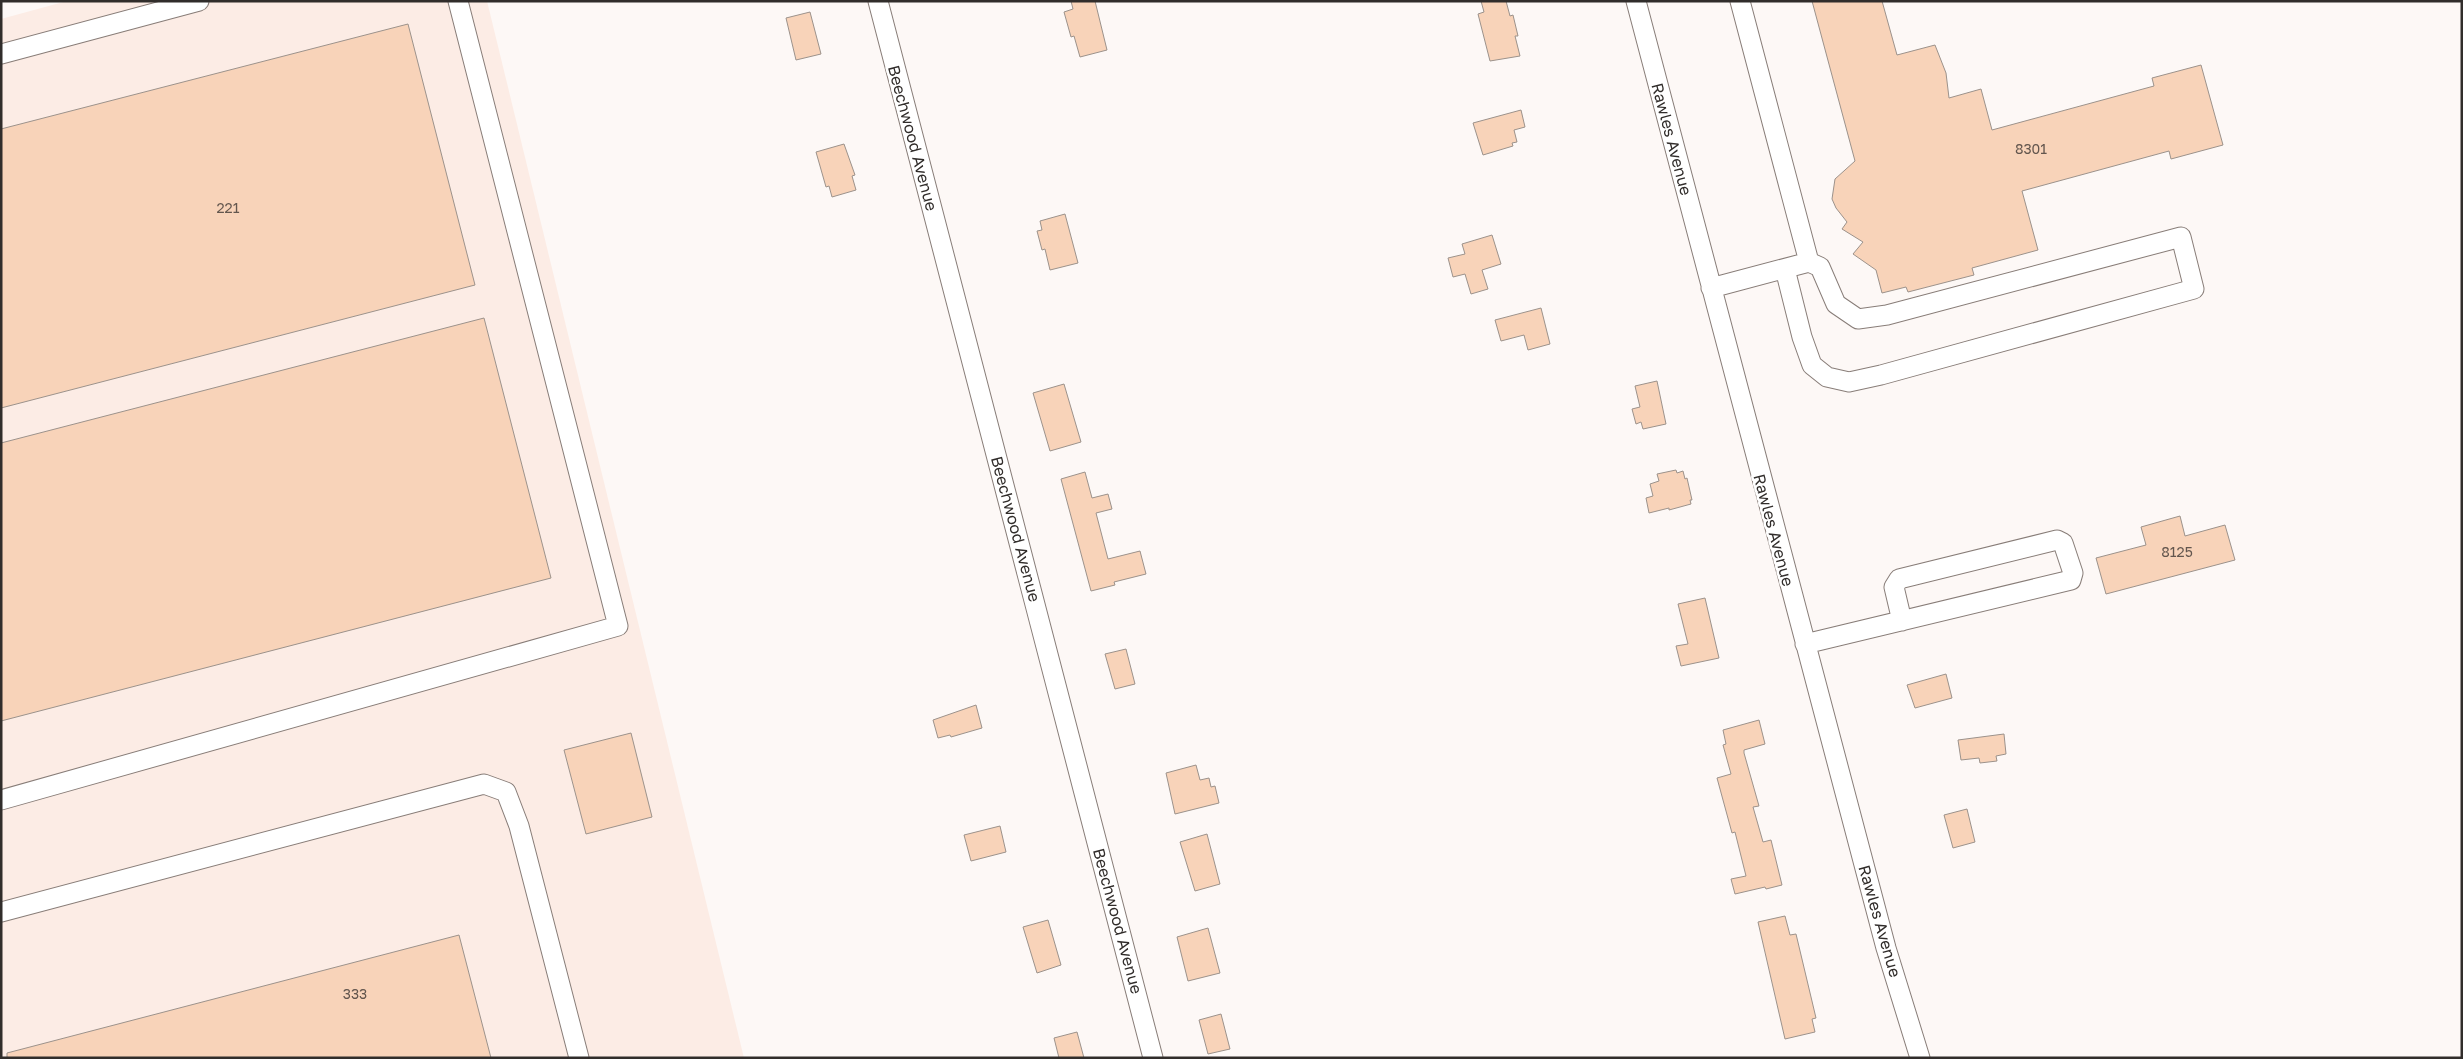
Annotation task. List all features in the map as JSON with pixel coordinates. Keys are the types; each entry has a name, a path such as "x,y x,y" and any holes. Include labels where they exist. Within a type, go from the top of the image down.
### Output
{"street":[{"path":"1,54 198,1"},
{"path":"1,800 618,626 458,1"},
{"name":"Beechwood Avenue","path":"878,1 1154,1058"},
{"name":"Rawles Avenue","path":"1636,1 1805,644 1884,938 1920,1058"},
{"path":"1740,1 1809,262"},
{"path":"1711,288 1809,262 1820,267 1836,304 1858,319 1887,315 2181,237 2194,289 1881,375 1849,382 1827,377 1812,365 1802,338 1785,269"},
{"path":"1805,644 1902,621 2071,580 2073,573 2063,543 2057,540 1899,580 1894,587 1902,621"},
{"path":"1,912 484,784 506,792 519,826 579,1058"}],"shaded area":[{"path":"67,1 487,1 744,1058 1,1058 1,19"}],"building":[{"path":"1071,1 1095,1 1107,50 1080,57 1074,36 1071,37 1064,12 1073,9"},
{"path":"1481,1 1506,1 1510,16 1513,15 1518,36 1515,36 1520,56 1490,61 1478,14 1484,12"},
{"path":"1812,1 1882,1 1897,55 1935,45 1946,73 1949,98 1981,89 1992,130 2154,86 2152,78 2201,65 2223,145 2171,159 2169,151 2022,191 2038,250 1972,268 1974,275 1908,292 1906,287 1882,293 1876,270 1853,254 1863,242 1842,229 1847,222 1836,208 1832,199 1835,179 1855,161"},
{"path":"810,12 821,54 796,60 786,18"},
{"path":"408,24 475,285 1,408 1,129"},
{"path":"1521,110 1525,127 1514,130 1517,142 1512,143 1513,146 1483,155 1473,123"},
{"path":"844,144 855,175 852,176 856,190 832,197 829,186 826,187 816,152"},
{"path":"1065,214 1078,263 1050,270 1045,249 1042,250 1037,231 1042,230 1040,221"},
{"path":"1492,235 1501,264 1482,270 1488,289 1471,294 1465,274 1453,277 1448,258 1465,254 1462,244"},
{"path":"1541,308 1550,344 1528,350 1524,335 1501,341 1495,320"},
{"path":"484,318 551,578 1,721 1,443"},
{"path":"1657,381 1666,424 1643,429 1641,422 1636,424 1632,409 1640,407 1635,386"},
{"path":"1064,384 1081,442 1050,451 1033,393"},
{"path":"1676,470 1677,473 1683,471 1685,479 1687,478 1692,500 1690,500 1691,504 1649,513 1646,498 1653,496 1650,484 1659,481 1657,474"},
{"path":"1085,472 1092,498 1108,494 1112,509 1096,513 1108,559 1140,551 1146,574 1114,582 1115,585 1091,591 1061,479"},
{"path":"2180,516 2185,536 2225,525 2235,560 2106,594 2096,558 2146,545 2141,527"},
{"path":"1705,598 1719,658 1681,666 1676,646 1688,644 1678,604"},
{"path":"1126,649 1135,684 1115,689 1105,654"},
{"path":"1946,674 1952,698 1915,708 1907,685"},
{"path":"976,705 982,728 951,737 950,735 938,738 933,720"},
{"path":"1759,720 1765,744 1744,750 1744,753 1759,806 1753,807 1763,842 1771,840 1782,885 1735,894 1731,879 1746,876 1735,832 1732,833 1717,778 1731,774 1723,745 1726,744 1723,730"},
{"path":"631,733 652,817 586,834 564,750"},
{"path":"2004,734 2006,754 1996,756 1997,761 1980,763 1979,758 1961,760 1958,740"},
{"path":"1196,765 1200,780 1209,778 1211,787 1215,786 1219,803 1175,814 1166,773"},
{"path":"1967,809 1975,842 1953,848 1944,815"},
{"path":"1000,826 1006,852 971,861 964,835"},
{"path":"1207,834 1220,884 1195,891 1180,842"},
{"path":"1785,916 1790,935 1796,934 1816,1018 1812,1019 1815,1032 1785,1039 1758,922"},
{"path":"1048,920 1061,965 1037,973 1023,927"},
{"path":"1208,928 1220,973 1188,981 1177,937"},
{"path":"459,935 491,1058 7,1058 7,1053"},
{"path":"1221,1014 1230,1049 1208,1054 1199,1020"},
{"path":"1077,1032 1084,1058 1059,1058 1054,1038"}]}
